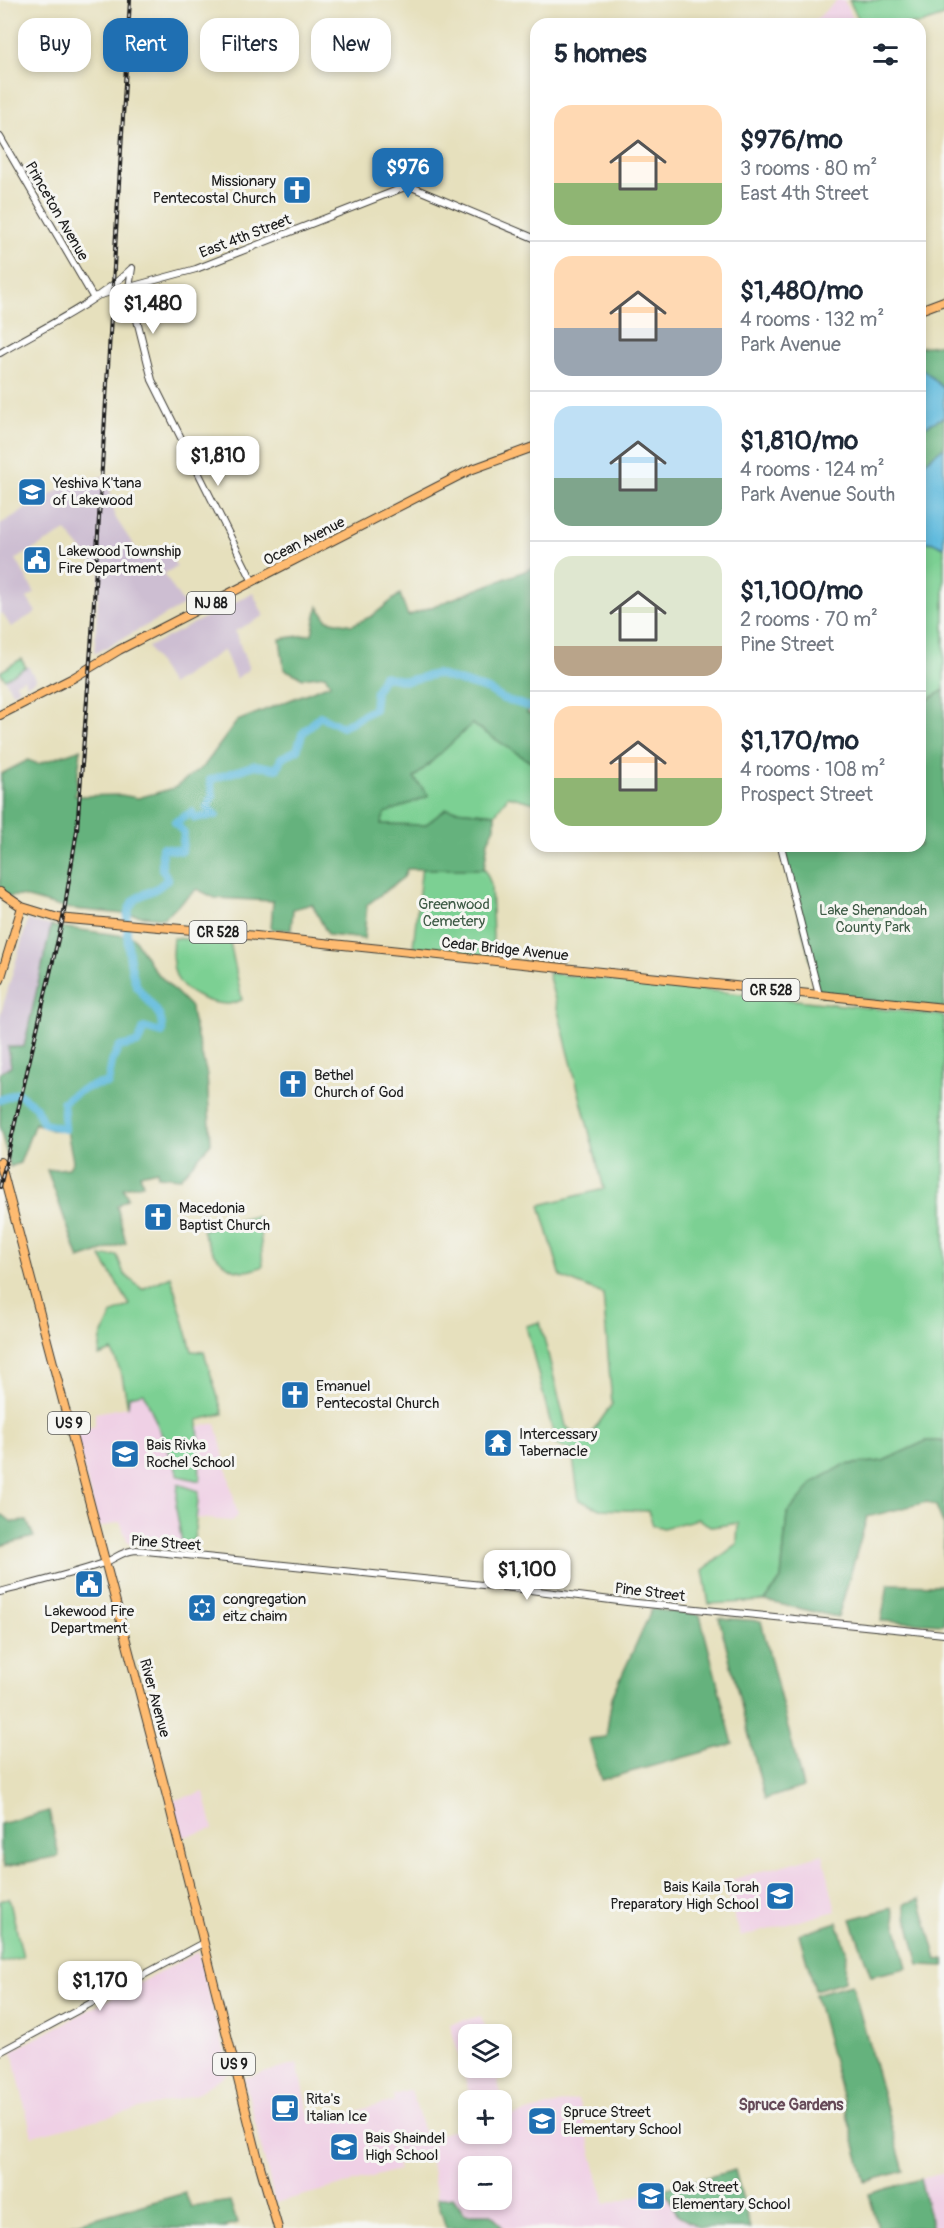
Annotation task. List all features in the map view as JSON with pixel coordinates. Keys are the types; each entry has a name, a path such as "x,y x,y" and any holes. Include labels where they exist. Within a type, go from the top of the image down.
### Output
{"highway":[{"name":"River Avenue","path":"0,1162 168,1800 258,2159 278,2228"}],"main road":[{"path":"926,308 944,301"},
{"name":"Ocean Avenue","path":"0,714 89,669 119,650 470,470 530,448"},
{"path":"0,892 22,907 0,980"},
{"name":"Cedar Bridge Avenue","path":"22,907 63,918 944,1008"}],"street":[{"name":"Princeton Avenue","path":"0,137 93,297"},
{"name":"East 4th Street","path":"93,297 196,268 410,186 530,236"},
{"path":"0,353 93,297 132,268 129,288 152,380 253,582"},
{"path":"783,852 819,995"},
{"name":"Pine Street","path":"0,1592 105,1563 121,1553 136,1550 944,1635"},
{"path":"0,2052 203,1943"}],"shaded area":[{"path":"837,0 844,0 853,18 818,18"},
{"path":"107,475 115,517 140,555 160,546 177,566 164,574 184,605 94,654 100,571 66,531 16,559 35,593 27,598 36,612 11,627 2,613 0,614 0,524 65,486"},
{"path":"253,593 264,616 235,631 249,669 236,679 224,650 171,685 148,647"},
{"path":"28,666 36,680 27,685 24,679 16,683 19,689 12,693 5,679"},
{"path":"28,920 51,926 24,1047 11,1066 0,1073 0,1016"},
{"name":"Bais Rivka Rochel School","path":"144,1393 179,1476 200,1480 198,1427 216,1423 238,1516 232,1521 196,1518 199,1491 176,1508 182,1543 128,1543 120,1522 99,1528 74,1432 95,1426 95,1413 128,1407 128,1396"},
{"path":"204,1792 213,1829 179,1838 170,1801"},
{"name":"Bais Kaila Torah Preparatory High School","path":"823,1854 836,1911 741,1937 723,1882"},
{"path":"198,1952 230,2072 194,2095 32,2136 12,2051"},
{"path":"481,2016 483,2024 458,2024 458,2053 450,2024"},
{"path":"297,2064 311,2123 394,2101 393,2095 411,2090 426,2139 458,2128 458,2144 512,2144 512,2116 578,2099 605,2204 664,2189 678,2216 700,2228 503,2228 492,2214 465,2215 462,2210 512,2210 512,2156 458,2156 458,2204 453,2197 437,2199 430,2156 396,2165 398,2170 275,2203 244,2078"},
{"path":"465,2078 497,2078 500,2090 468,2090"},
{"path":"944,2173 944,2228 933,2228 920,2179"}],"green space":[{"path":"849,0 944,0 944,16 926,22 926,18 858,18"},
{"path":"944,344 944,447 926,461 926,346"},
{"path":"926,542 944,547 944,690 926,701"},
{"path":"530,569 530,709 527,713 530,714 530,762 472,724 414,778 429,796 385,813 381,824 425,825 446,809 495,814 495,827 488,841 484,869 407,869 404,877 367,905 364,939 328,935 312,904 293,909 291,930 273,929 271,928 273,901 215,898 197,889 163,918 64,908 21,896 0,897 1,774 28,760 38,764 81,749 75,796 121,795 138,798 174,788 204,766 237,721 330,684 325,675 303,678 284,669 280,639 312,634 318,606 327,620 352,625 372,616 400,594 408,616"},
{"path":"21,659 26,667 5,679 0,672"},
{"name":"Lake Shenandoah County Park","path":"944,690 944,1008 819,995 783,852 926,852 926,701"},
{"path":"472,723 530,762 530,802 508,796 495,814 446,809 425,825 380,824 385,813 429,796 414,778"},
{"name":"Greenwood Cemetery","path":"422,865 484,867 491,884 493,937 491,957 413,947"},
{"path":"51,926 133,937 155,971 191,1007 207,1075 211,1143 180,1178 158,1176 157,1170 140,1174 143,1184 123,1188 128,1198 117,1206 126,1243 79,1259 47,1170 69,1168 73,1161 67,1131 51,1130 35,1123 20,1163 10,1167 0,1128 0,1073 11,1066 8,1047 24,1047"},
{"path":"173,938 230,942 242,1000 221,1004 198,997 185,988 176,976 173,966"},
{"path":"548,973 944,1016 944,1441 926,1441 883,1461 844,1465 787,1514 781,1579 765,1601 709,1604 703,1570 737,1544 738,1523 712,1527 698,1519 663,1528 653,1525 648,1511 600,1509 579,1500 572,1451 556,1445 526,1326 540,1322 566,1426 585,1443 612,1404 603,1294 561,1277 540,1205 604,1189"},
{"path":"255,1216 259,1219 263,1266 252,1270 237,1270 223,1263 212,1251 202,1230"},
{"path":"117,1255 124,1274 142,1289 171,1276 192,1351 204,1352 223,1414 198,1420 200,1481 179,1476 144,1393 129,1396 128,1407 122,1376 112,1351 99,1356 101,1338 112,1314 130,1305 101,1257"},
{"path":"926,1441 944,1441 944,1526 936,1506 927,1502 867,1517 838,1617 765,1601 781,1579 787,1514 814,1482 844,1465 883,1461"},
{"path":"178,1484 199,1491 194,1540 182,1543 176,1508"},
{"path":"3,1515 12,1522 27,1521 34,1537 0,1546 0,1516"},
{"path":"944,1526 944,1624 881,1621 888,1584 943,1585"},
{"path":"652,1609 700,1615 733,1744 601,1780 589,1739 606,1737 612,1697"},
{"path":"719,1618 761,1621 803,1787 765,1799"},
{"path":"49,1811 59,1856 4,1867 0,1849 0,1824"},
{"path":"9,1898 23,1957 0,1963 0,1901"},
{"path":"920,1899 937,1960 944,1959 944,1966 919,1965 904,1904"},
{"path":"892,1908 907,1968 871,1976 851,1919"},
{"path":"837,1922 846,1950 845,1981 815,1990 799,1934"},
{"path":"852,1984 904,2171 865,2182 815,1994"},
{"path":"735,2170 750,2228 700,2228 678,2216 664,2189"},
{"path":"920,2179 933,2228 878,2228 869,2194"},
{"path":"185,2193 191,2207 230,2201 237,2223 225,2226 226,2228 60,2228"},
{"path":"453,2197 458,2204 458,2210 462,2210 465,2214 492,2214 503,2228 446,2228 437,2199"}],"water":[{"path":"926,372 944,389 944,417 926,426"},
{"path":"944,447 944,547 926,542 926,461"}],"waterway":[{"path":"0,1100 17,1093 35,1106 44,1124 65,1129 63,1102 84,1089 108,1083 112,1062 119,1047 138,1043 144,1028 162,1033 158,1012 141,992 134,979 128,945 128,911 137,899 168,879 162,869 162,848 182,851 184,833 175,822 192,812 195,818 216,815 207,807 213,795 210,780 255,765 277,769 281,758 297,750 302,734 320,716 342,727 374,709 376,691 383,676 406,681 436,674 489,690 503,699 530,707"}],"railway":[{"path":"0,1187 63,918 77,830 92,634 130,0"}],"place":[{"name":"Missionary Pentecostal Church","path":"297,190"},
{"name":"Yeshiva K'tana of Lakewood","path":"32,492"},
{"name":"Lakewood Township Fire Department","path":"37,560"},
{"name":"Bethel Church of God","path":"293,1084"},
{"name":"Macedonia Baptist Church","path":"158,1217"},
{"name":"Emanuel Pentecostal Church","path":"295,1395"},
{"name":"Intercessary Tabernacle","path":"498,1443"},
{"name":"Bais Rivka Rochel School","path":"125,1454"},
{"name":"Lakewood Fire Department","path":"89,1584"},
{"name":"congregation eitz chaim","path":"202,1608"},
{"name":"Bais Kaila Torah Preparatory High School","path":"780,1896"},
{"name":"Rita's Italian Ice","path":"285,2108"},
{"name":"Spruce Street Elementary School","path":"542,2121"},
{"name":"Bais Shaindel High School","path":"344,2147"},
{"name":"Oak Street Elementary School","path":"651,2196"}],"district":[{"name":"Spruce Gardens","path":"791,2104"}]}
